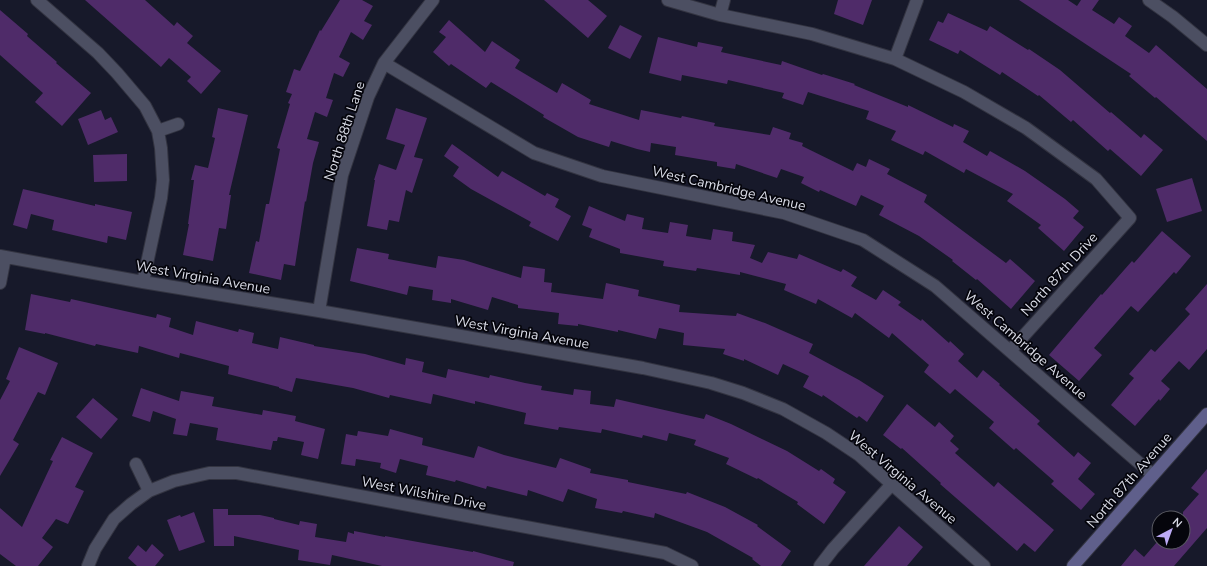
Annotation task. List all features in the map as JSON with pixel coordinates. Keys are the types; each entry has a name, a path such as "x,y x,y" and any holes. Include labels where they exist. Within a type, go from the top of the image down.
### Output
{"street":[{"path":"37,0 98,53 117,73 145,106 158,131 161,148 163,180 143,282"},
{"name":"North 88th Lane","path":"319,311 342,175 368,97 384,63 433,0"},
{"path":"668,0 720,15 812,34 895,59 917,0"},
{"path":"720,15 724,0"},
{"path":"1149,0 1173,17 1207,45"},
{"name":"North 87th Drive","path":"895,59 964,92 1026,128 1096,179 1130,218 1010,351"},
{"name":"West Cambridge Avenue","path":"384,63 534,153 602,176 784,213 863,240 935,286 1153,475"},
{"path":"158,131 178,124"},
{"path":"0,283 3,256"},
{"name":"West Virginia Avenue","path":"3,256 143,282 319,311 643,368 711,383 783,409 826,433 859,455 984,566"},
{"name":"North 87th Avenue","path":"1073,566 1207,414"},
{"path":"88,566 95,549 114,518 149,492 136,464"},
{"name":"West Wilshire Drive","path":"149,492 174,481 208,473 237,473 665,554 692,566"},
{"path":"820,566 833,549 892,484"}],"building":[{"path":"85,0 145,0 174,26 177,22 193,36 187,43 221,71 201,94 187,81 191,77 169,58 161,67"},
{"path":"340,0 362,0 373,6 364,21 372,25 363,40 351,32 339,57 350,63 343,77 334,73 326,98 333,100 327,117 315,112 307,139 319,142 313,163 306,202 305,201 295,266 284,264 281,280 249,273 256,241 259,242 266,204 269,204 280,149 277,148 290,104 288,103 292,94 286,92 294,69 300,71 320,30 321,31"},
{"path":"544,0 588,0 607,16 588,38"},
{"path":"838,0 872,0 863,25 834,14"},
{"path":"1019,0 1068,0 1077,6 1081,0 1099,0 1092,10 1114,24 1119,17 1132,26 1125,36 1149,53 1156,45 1207,89 1207,141 1129,76 1131,74"},
{"path":"0,10 28,34 27,36 57,62 56,63 91,93 62,126 35,102 43,93 0,55"},
{"path":"948,13 987,31 990,26 1028,50 1029,49 1060,70 1141,138 1144,134 1163,150 1141,176 1110,149 1108,151 1073,120 1071,122 1039,95 1038,96 1002,72 1000,75 960,50 958,54 929,40 938,21 943,23"},
{"path":"449,20 485,52 492,41 520,60 515,68 557,93 562,83 591,100 589,104 639,120 641,110 681,118 682,116 715,123 714,126 770,135 773,127 791,133 789,139 803,143 802,146 853,171 857,163 866,167 869,159 890,169 887,174 927,195 924,202 1006,263 1010,259 1035,281 1011,309 977,279 976,280 952,261 953,260 919,236 879,215 884,206 861,195 856,206 820,190 819,192 801,183 804,177 781,169 777,178 736,164 735,169 717,166 717,162 675,155 676,147 651,143 650,152 611,141 609,147 578,137 543,117 544,115 491,82 486,88 451,64 449,66 433,52 446,37 439,32"},
{"path":"620,25 642,36 630,59 608,48"},
{"path":"658,37 697,47 698,42 723,47 721,52 781,65 782,61 822,75 823,74 855,84 854,85 908,107 908,105 953,127 954,124 969,131 963,142 987,156 990,151 1025,171 1065,199 1079,211 1073,218 1084,227 1064,251 1038,228 1041,225 1007,201 1013,194 966,169 964,173 925,151 923,155 891,140 896,131 866,119 869,111 808,92 803,105 782,98 784,93 728,80 727,84 682,75 681,81 649,73"},
{"path":"218,108 248,115 229,195 231,195 226,229 219,228 213,261 183,255 189,224 194,180 191,180 195,165 208,168 215,138 212,137"},
{"path":"396,108 427,118 414,157 423,159 412,193 406,190 399,222 389,220 387,230 367,226 374,180 379,164 396,170 405,145 386,139"},
{"path":"101,110 105,120 111,117 118,132 88,145 78,119"},
{"path":"452,144 498,177 502,171 545,196 547,193 559,199 555,207 571,216 558,241 529,226 531,222 471,189 453,176 459,167 444,156"},
{"path":"127,154 127,181 94,182 93,155"},
{"path":"1192,178 1202,211 1167,222 1156,189"},
{"path":"23,189 95,206 95,204 132,212 126,240 108,236 107,243 52,230 54,220 31,214 27,229 13,225"},
{"path":"589,206 625,221 627,214 644,218 642,229 668,233 670,222 688,225 686,236 711,240 713,229 733,232 732,241 755,245 750,258 762,263 768,252 797,259 799,254 841,272 843,269 857,277 851,286 876,300 883,290 901,302 898,305 921,321 922,319 964,354 958,361 977,378 983,370 1040,421 1037,424 1074,457 1078,452 1091,463 1078,479 1095,494 1081,510 1051,484 1054,481 1016,448 1014,450 989,428 994,422 955,389 950,394 924,372 929,365 892,333 889,338 855,313 852,318 818,299 816,304 784,290 786,284 740,272 740,275 697,268 696,271 663,266 664,261 620,253 620,249 589,237 592,229 582,225"},
{"path":"1162,231 1191,256 1176,274 1174,272 1138,312 1131,306 1094,348 1102,355 1079,381 1049,355 1101,294 1102,295 1132,261 1134,263"},
{"path":"357,248 389,254 388,259 436,268 438,256 464,260 521,278 523,266 545,269 544,282 552,283 551,292 603,299 606,283 639,290 638,296 680,305 679,312 736,316 737,313 765,323 813,344 809,353 859,380 884,396 867,422 859,416 857,418 823,395 822,397 803,387 809,376 783,364 778,375 744,359 744,361 723,354 725,349 683,345 684,333 659,328 656,339 618,330 618,332 578,324 578,326 558,324 559,313 518,308 518,305 492,297 488,310 451,299 451,303 432,300 433,290 409,286 407,295 350,281"},
{"path":"1207,284 1207,349 1189,370 1179,361 1161,381 1170,389 1135,426 1111,405 1134,378 1129,374 1151,349 1155,352 1190,314 1185,309"},
{"path":"31,294 70,302 71,299 156,318 157,314 171,318 169,327 193,335 196,321 238,332 239,329 254,333 252,343 278,349 280,337 314,346 365,354 405,365 406,358 424,362 422,372 446,378 448,369 489,378 490,375 542,386 541,390 573,395 574,389 591,391 590,404 614,407 616,399 704,419 706,414 731,424 787,451 819,471 821,469 835,479 833,483 846,492 824,524 797,504 798,502 758,478 757,479 726,464 729,458 694,445 696,440 669,433 667,441 643,435 642,438 602,429 601,433 559,427 558,430 524,424 526,413 475,401 475,404 433,394 431,404 390,395 389,398 353,388 296,378 292,392 279,387 228,374 229,366 180,353 179,358 139,346 138,353 96,344 95,346 45,333 25,330"},
{"path":"19,347 58,363 45,395 38,392 13,440 19,444 0,476 0,400 10,381 6,379"},
{"path":"141,388 179,401 181,391 214,397 212,406 262,415 263,410 296,416 295,421 325,429 318,459 301,455 304,442 278,437 277,441 273,441 271,450 216,440 218,428 190,423 187,436 173,434 176,419 153,411 150,422 132,416"},
{"path":"93,398 118,419 101,439 76,417"},
{"path":"907,404 935,427 939,422 954,436 950,441 959,449 955,453 994,487 998,482 1054,530 1035,552 1024,543 1017,551 940,484 941,483 902,448 901,449 883,435"},
{"path":"390,429 423,438 422,445 474,458 478,446 504,455 556,468 560,458 591,469 590,473 628,480 628,482 686,494 687,492 725,507 758,525 757,526 791,551 781,566 761,566 752,559 753,558 707,532 655,513 654,518 623,511 622,513 595,508 597,499 568,489 563,502 528,490 527,496 487,486 486,489 456,480 455,482 426,475 428,466 400,459 396,473 380,468 381,463 356,459 355,466 341,464 346,434 357,436 358,431 388,436"},
{"path":"62,437 93,453 75,487 84,491 68,524 56,519 42,538 53,547 38,566 16,566 0,554 0,508 22,527 53,461 50,460"},
{"path":"1207,469 1207,528 1191,546 1191,510 1185,510 1199,494 1191,488"},
{"path":"213,509 228,509 228,515 260,515 299,525 300,521 317,524 315,537 346,542 348,532 354,534 354,531 473,551 514,562 513,566 382,566 332,555 330,565 298,560 299,550 234,536 234,546 214,546"},
{"path":"194,512 205,542 179,551 167,520"},
{"path":"899,526 923,547 907,566 864,566"},
{"path":"152,544 164,555 155,566 137,566 128,558 138,545 146,552"},
{"path":"1135,549 1144,557 1151,549 1188,550 1174,566 1121,566"}]}
